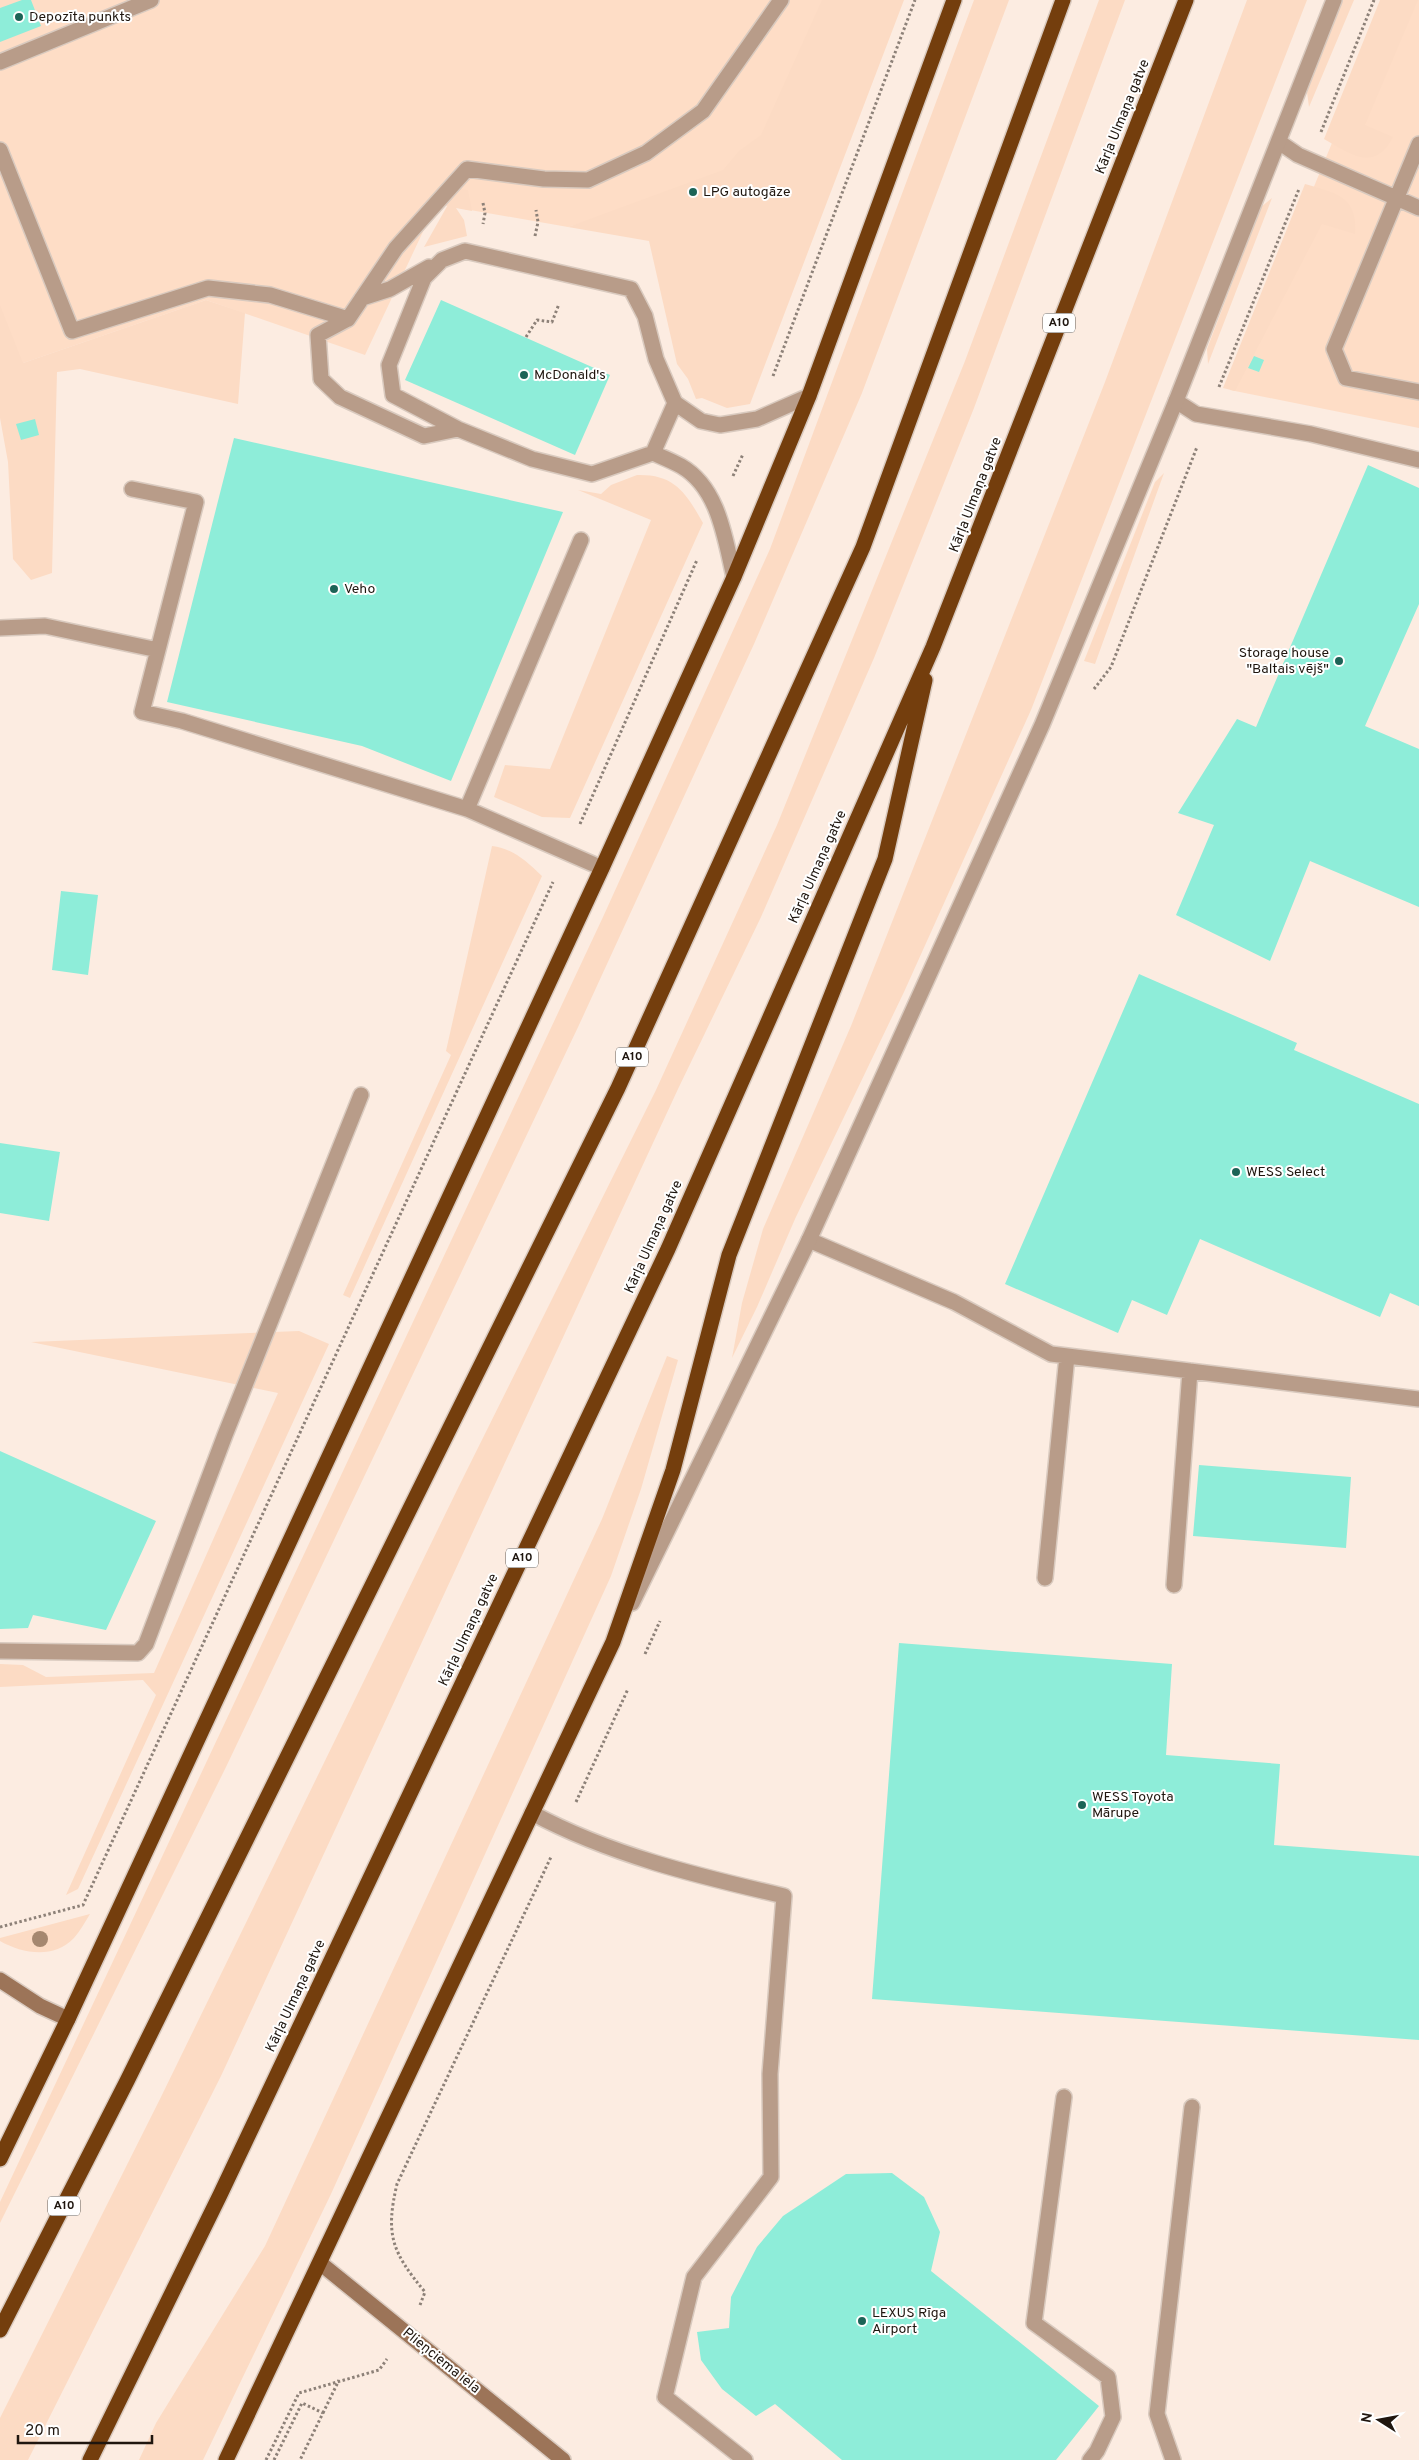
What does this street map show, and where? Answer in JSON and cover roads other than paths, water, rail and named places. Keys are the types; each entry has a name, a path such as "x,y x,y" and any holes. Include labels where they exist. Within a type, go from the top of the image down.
{"highway":[{"path":"0,2159 68,2019 602,868 734,578 809,396 954,0"},
{"name":"A10","path":"0,2330 140,2054 630,1060 863,547 1064,0"},
{"name":"Kārļa Ulmaņa gatve","path":"90,2460 224,2186 668,1249 933,647 1186,0"},
{"path":"226,2460 613,1642 672,1470 729,1255 885,859 933,647"}],"main road":[{"path":"0,1980 40,2006 68,2019"},
{"name":"Plieņciema iela","path":"320,2263 563,2460"}],"street":[{"path":"0,62 151,0"},
{"path":"458,429 424,436 340,397 321,379 318,334 348,319 396,248 467,169 533,178 588,180 646,153 703,111 781,0"},
{"path":"613,1642 809,1240 1042,725 1176,401 1334,0"},
{"path":"1279,142 1298,155 1419,208"},
{"path":"1419,144 1334,349 1346,378 1419,392"},
{"path":"0,150 72,331 208,288 270,295 348,319"},
{"path":"362,298 390,289 442,260 465,251 631,289 644,316 656,359 675,403 701,421 720,425 757,419 809,396"},
{"path":"442,260 424,278 389,365 393,395 458,429 532,459 592,474 653,454 681,466 697,478 719,512 734,578"},
{"path":"1176,401 1196,414 1311,434 1419,460"},
{"path":"653,454 675,403"},
{"path":"132,489 196,502 142,712 182,721 467,809 602,868"},
{"path":"467,809 580,540"},
{"path":"0,628 44,626 158,650"},
{"path":"0,1651 138,1653 146,1644 225,1435 361,1095"},
{"path":"809,1240 954,1302 1051,1354 1419,1399"},
{"path":"1045,1578 1067,1356"},
{"path":"1174,1585 1190,1371"},
{"path":"532,1814 563,1830 684,1872 784,1896 770,2074 771,2177 694,2277 665,2397 745,2460"},
{"path":"1064,2097 1034,2323 1108,2377 1113,2417 1097,2451 1090,2460"},
{"path":"1173,2460 1157,2414 1192,2106"}],"place":[{"name":"Depozīta punkts","path":"19,17"},
{"name":"LPG autogāze","path":"693,192"},
{"name":"McDonald's","path":"524,375"},
{"name":"Veho","path":"334,589"},
{"name":"Storage house \"Baltais vējš\"","path":"1339,661"},
{"name":"WESS Select","path":"1236,1172"},
{"name":"WESS Toyota Mārupe","path":"1082,1805"},
{"name":"LEXUS Rīga Airport","path":"862,2321"}]}
